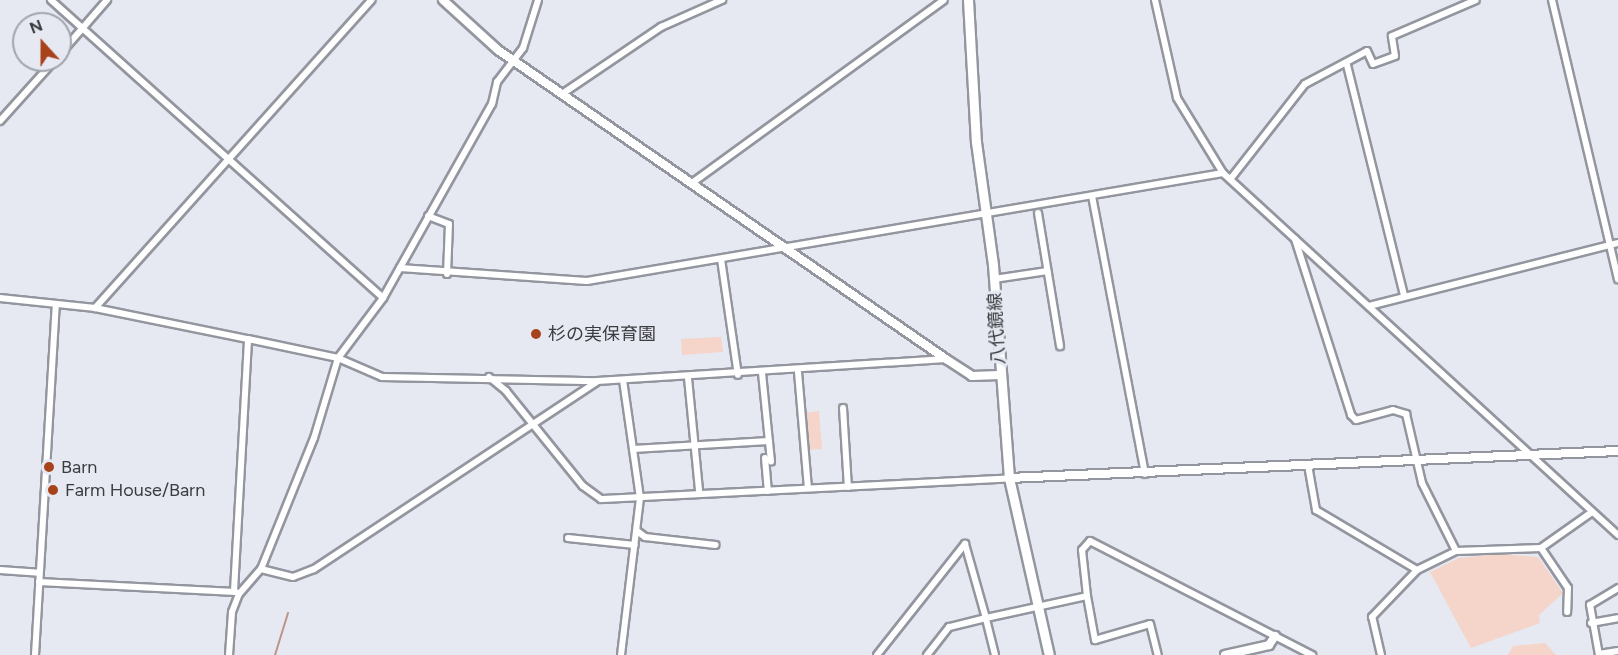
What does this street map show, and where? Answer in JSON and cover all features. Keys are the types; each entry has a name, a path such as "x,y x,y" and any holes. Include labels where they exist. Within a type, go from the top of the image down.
{"main road":[{"path":"442,0 513,60 946,359 972,376 1000,375"},
{"name":"八代鏡線","path":"968,0 994,279 1009,478 1036,606 1049,655"},
{"path":"1009,478 1145,474 1618,451"},
{"path":"1225,655 1269,645 1275,636"}],"street":[{"path":"51,0 383,298"},
{"path":"72,41 107,0"},
{"path":"95,308 371,0"},
{"path":"39,582 237,592 261,568 314,438 338,358 383,298 400,268 513,60 538,0"},
{"path":"562,94 660,27 722,0"},
{"path":"692,183 944,0"},
{"path":"1155,0 1177,98 1223,173"},
{"path":"1232,177 1305,84 1347,65 1367,51 1373,64 1395,56 1392,36 1476,0"},
{"path":"1552,0 1614,244 1618,279"},
{"path":"1347,65 1404,296"},
{"path":"0,120 44,72"},
{"path":"400,268 447,274 587,281 787,248 986,210 1092,196 1223,173 1232,177 1295,239 1618,535"},
{"path":"1092,196 1145,474"},
{"path":"1038,213 1059,346"},
{"path":"428,216 448,224 447,274"},
{"path":"1295,239 1351,415 1356,420 1401,410 1420,460 1422,483 1456,551"},
{"path":"1369,306 1614,244"},
{"path":"721,259 738,375"},
{"path":"994,279 1047,270"},
{"path":"0,298 56,306 95,308 248,339 338,358 382,377 485,376 597,381 798,372 946,359"},
{"path":"35,655 56,306"},
{"path":"229,655 237,592 248,339"},
{"path":"798,372 808,488"},
{"path":"762,373 769,441 768,491"},
{"path":"485,376 499,383 589,492 618,502 699,491 768,491 1009,478"},
{"path":"688,378 699,491"},
{"path":"621,655 640,498 623,380"},
{"path":"261,568 293,577 315,569 597,381"},
{"path":"843,408 848,487"},
{"path":"633,449 769,441"},
{"path":"1308,465 1316,510 1417,570"},
{"path":"1382,655 1372,617 1417,570 1456,551 1541,548 1592,512"},
{"path":"637,531 645,537 716,545"},
{"path":"568,538 635,545"},
{"path":"1158,655 1150,624 1095,639 1082,550 1090,542 1312,655"},
{"path":"877,655 965,544 995,655"},
{"path":"1541,548 1568,588 1567,612"},
{"path":"0,570 39,573"},
{"path":"1618,588 1590,605 1591,623 1599,654 1618,651"},
{"path":"927,655 949,627 1087,596"},
{"path":"1591,623 1618,618"}],"shaded area":[{"path":"721,337 723,352 682,355 681,339"},
{"path":"819,411 822,449 806,450 804,413"},
{"path":"1499,554 1538,557 1563,593 1539,615 1540,623 1471,648 1430,572 1459,558"},
{"path":"1545,643 1556,655 1508,655 1513,646"}],"waterway":[{"path":"275,655 288,613"}],"place":[{"name":"杉の実保育園","path":"536,334"},
{"name":"Barn","path":"49,467"},
{"name":"Farm House/Barn","path":"53,490"}]}
